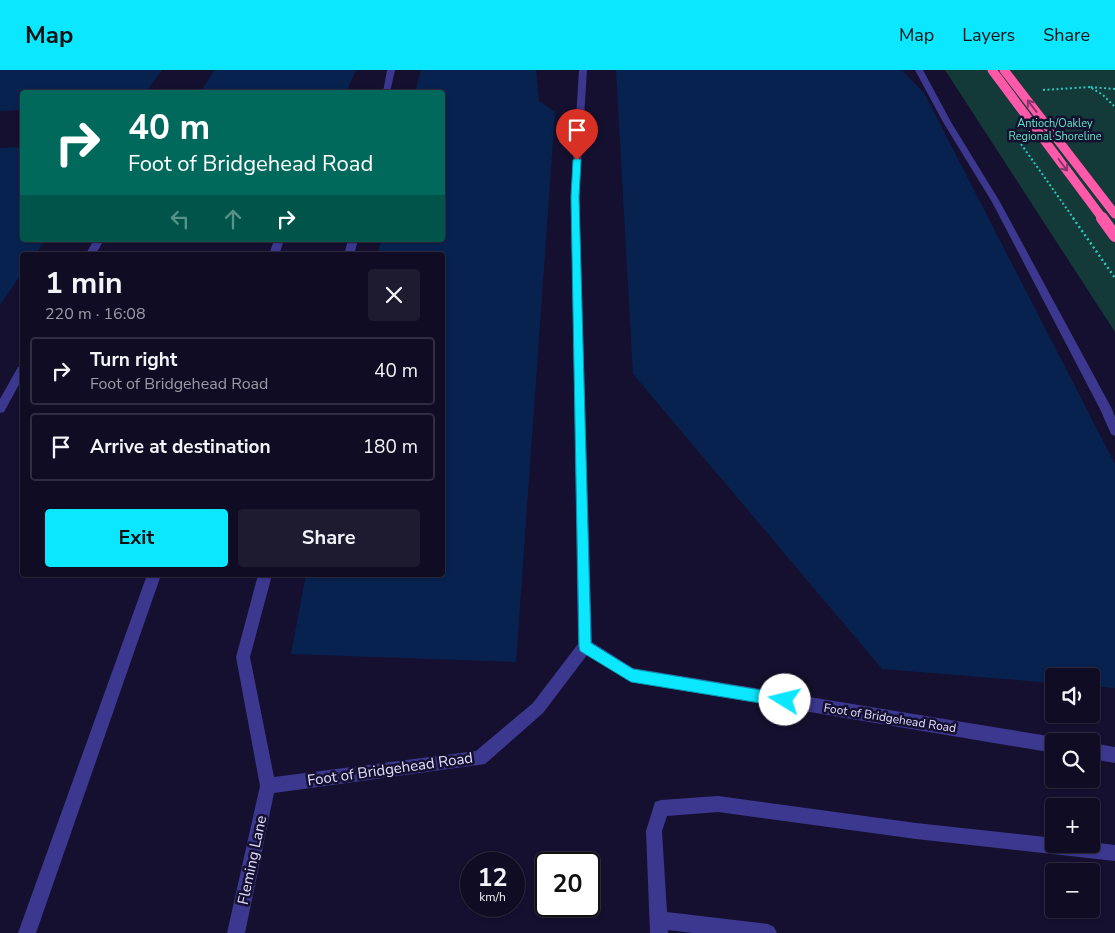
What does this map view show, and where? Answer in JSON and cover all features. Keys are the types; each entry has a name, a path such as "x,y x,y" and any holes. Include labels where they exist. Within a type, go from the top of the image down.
{"highway":[{"path":"992,70 1115,236"},
{"path":"1004,70 1115,214"}],"lane":[{"path":"386,90 391,70"},
{"path":"583,70 575,197 585,646"},
{"path":"919,70 947,122 996,202 1106,410 1115,431"},
{"path":"0,409 20,374"},
{"path":"27,933 153,577"},
{"path":"264,577 243,657 268,786"},
{"name":"Foot of Bridgehead Road","path":"268,786 479,758 538,708 585,646 631,675 1045,743"},
{"path":"1100,752 1115,754"},
{"name":"Fleming Lane","path":"236,933 268,786"},
{"path":"768,933 659,926 654,831 661,808 718,804 916,831 1115,853"}],"path":[{"path":"1115,89 1090,87 1103,95 1115,107"}],"green space":[{"name":"Antioch/Oakley Regional Shoreline","path":"945,70 1115,70 1115,332"}],"water":[{"path":"0,70 162,70 147,90 20,90 20,110 0,111"},
{"path":"214,70 356,70 347,90 202,90"},
{"path":"421,70 536,70 539,101 555,112 516,662 291,654 306,577 445,577 445,252 378,252 380,242 445,242 445,90 416,90"},
{"path":"616,70 902,70 924,93 1115,464 1115,688 1100,687 1100,668 1045,668 1045,682 882,669 633,374"},
{"path":"20,147 20,242 44,242 37,252 20,252 20,276 0,305 0,148"}],"route":[{"path":"577,160 575,197 585,646 631,675 785,700"}]}
